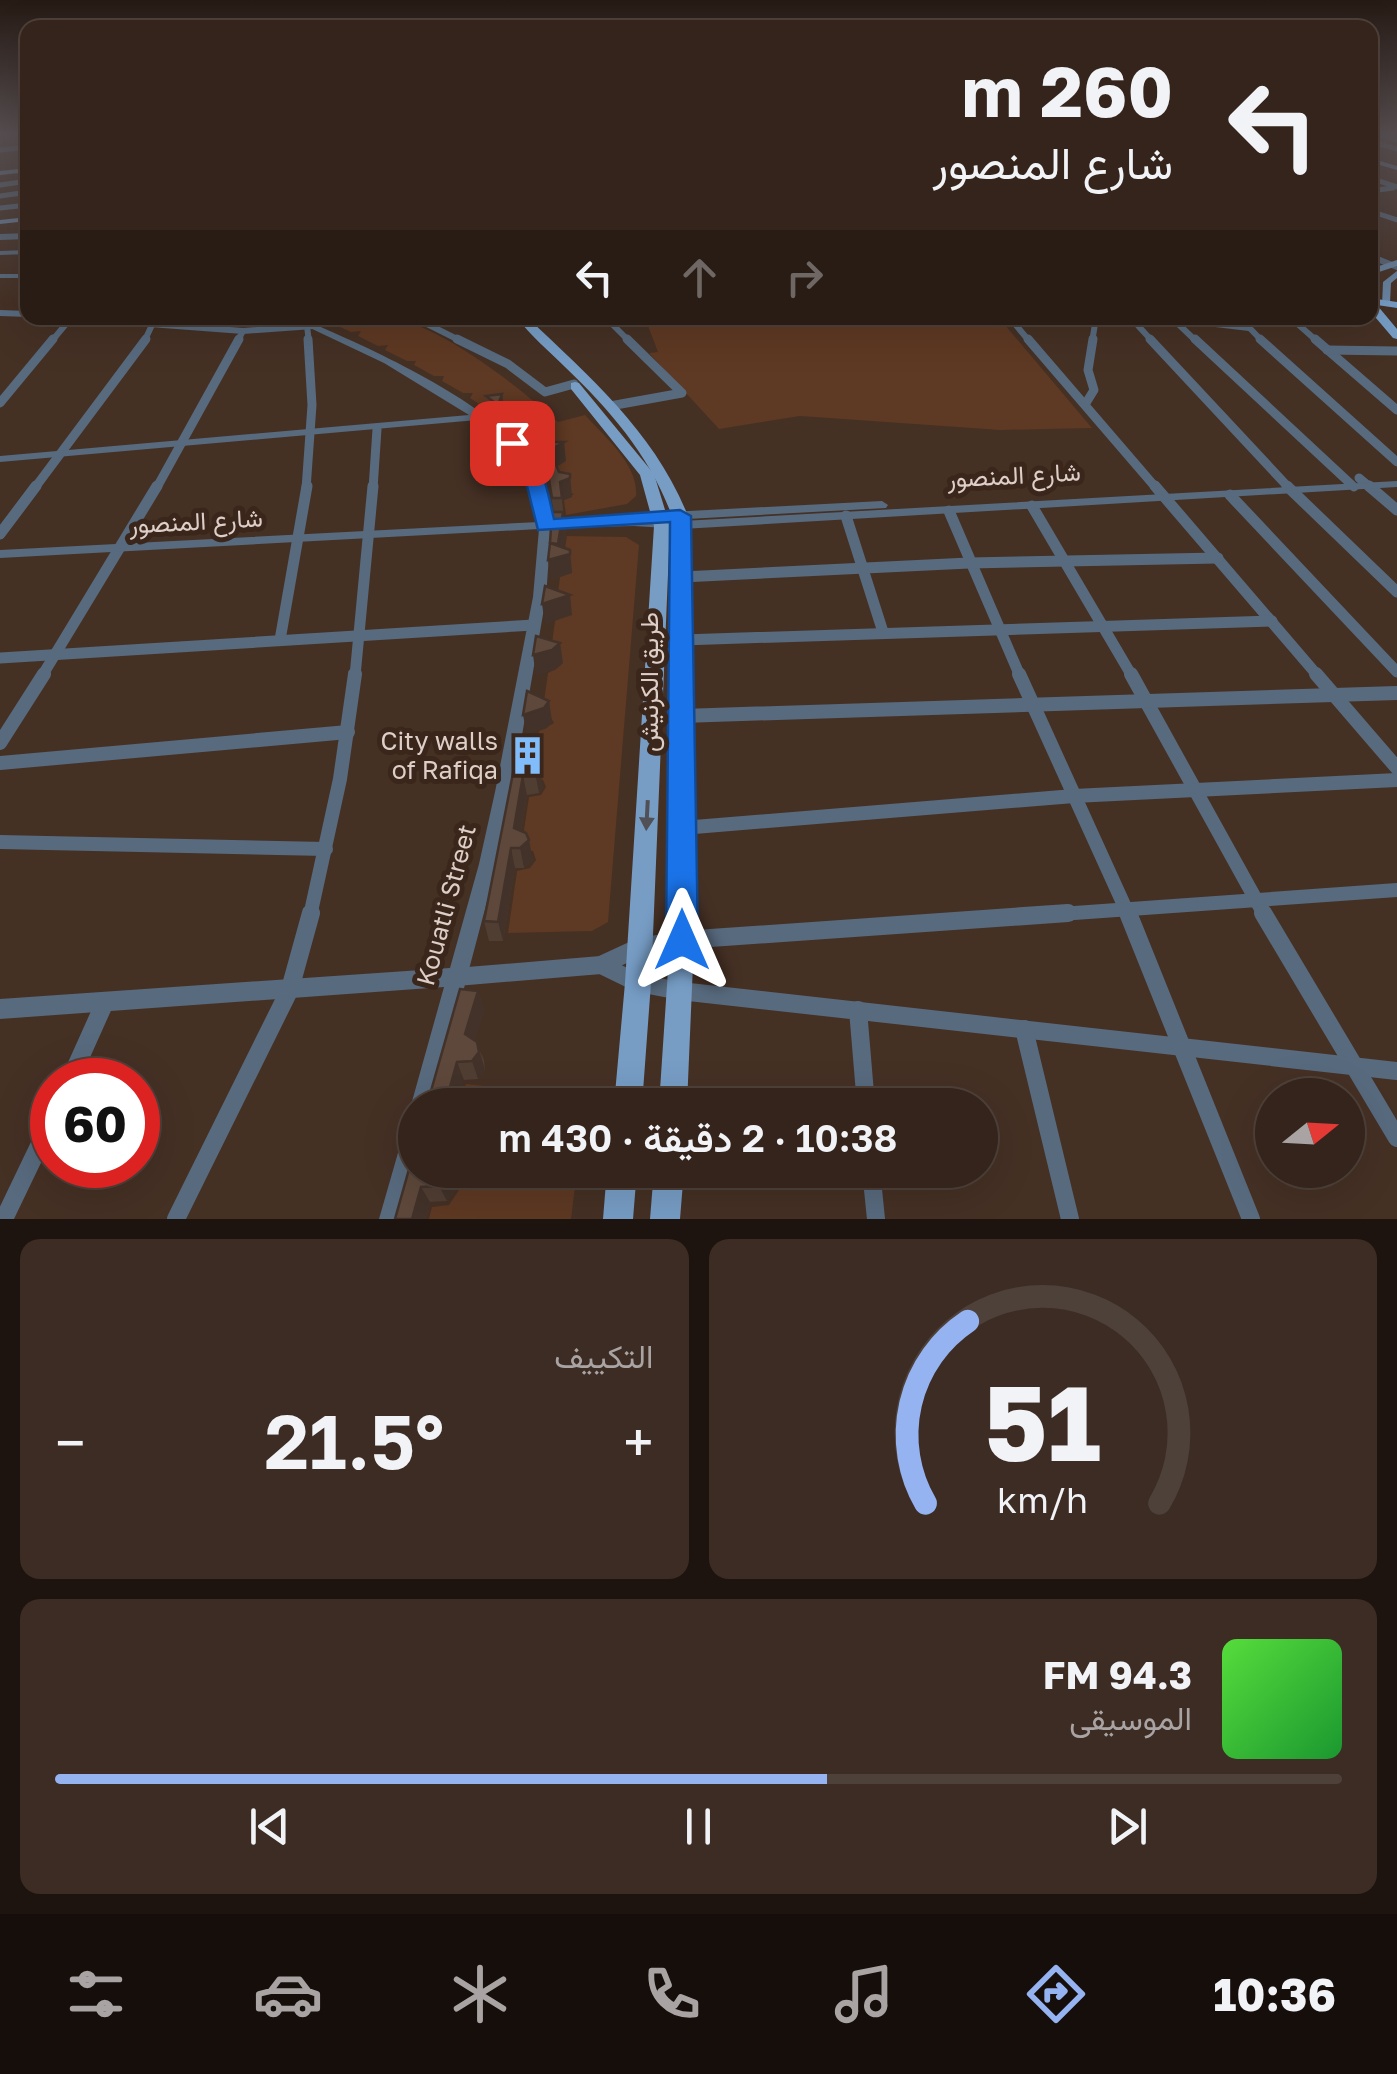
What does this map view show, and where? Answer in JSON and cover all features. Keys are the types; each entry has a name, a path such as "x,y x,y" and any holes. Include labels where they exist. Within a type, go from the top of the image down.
{"main road":[{"path":"1395,267 1381,305 1397,336"},
{"path":"1381,305 1397,321"},
{"name":"طريق الكرنيش","path":"515,325 574,384 647,474 671,521 629,1088"},
{"name":"طريق الكرنيش","path":"529,325 610,406 664,472 682,577 682,940 674,1088"},
{"path":"618,1219 621,1188"},
{"path":"665,1219 667,1188"}],"street":[{"path":"0,403 65,325"},
{"path":"0,534 141,349 152,325 243,331 289,325"},
{"path":"280,640 314,434 313,369 304,325"},
{"name":"Kouatli Street","path":"308,325 397,368 478,417 512,443 532,469 545,525 534,625 489,862 427,1088"},
{"path":"429,325 508,364 546,392 574,384"},
{"path":"610,406 682,393 613,325"},
{"path":"1016,325 1397,768"},
{"path":"1086,403 1094,390 1088,370 1095,325"},
{"path":"1138,325 1289,488 1397,592"},
{"path":"1181,325 1356,482 1397,510"},
{"path":"1226,325 1249,328"},
{"path":"1246,325 1285,365 1397,462"},
{"path":"1299,325 1397,410"},
{"path":"0,742 60,654 124,547 243,331"},
{"path":"1327,350 1394,353"},
{"path":"0,458 377,429 478,417"},
{"path":"176,1219 204,1152 292,986 326,849 348,732 370,534 377,429"},
{"name":"شارع المنصور","path":"0,554 545,525 949,511 1163,494 1230,495 1397,475"},
{"name":"شارع المنصور","path":"1356,482 1397,484"},
{"name":"شارع المنصور","path":"671,521 1289,488"},
{"path":"1230,495 1397,672"},
{"path":"1032,506 1147,702 1255,899 1397,1138"},
{"path":"949,511 968,563 1126,908 1251,1219"},
{"path":"846,516 883,632"},
{"path":"682,577 968,563 1218,558"},
{"path":"682,640 1272,620"},
{"path":"0,658 534,625"},
{"path":"682,716 1397,693"},
{"path":"0,763 348,732"},
{"path":"682,828 1074,796 1397,780"},
{"path":"0,842 326,849"},
{"path":"0,1008 601,965 640,946 682,940 1397,890"},
{"path":"601,965 638,983 680,990 1397,1071"},
{"path":"80,1058 105,1000"},
{"path":"858,1010 865,1088"},
{"path":"1024,1029 1070,1219"},
{"path":"4,1219 30,1165"},
{"path":"391,1219 400,1188"},
{"path":"873,1188 876,1219"}],"shaded area":[{"path":"336,325 417,325 482,362 558,422 585,415 626,462 636,496 627,504 566,515 564,500 574,494 563,491 554,468 560,462 549,461 531,441 535,439 501,419 504,413 493,413 470,398 473,393 463,393 442,381 444,376 434,376 414,365 416,361 407,361 385,350 388,345 378,346 358,336 361,331 351,332"},
{"path":"648,325 1005,325 1092,428 1000,430 800,416 719,429 649,353 658,352"},
{"path":"567,536 626,537 639,545 608,922 592,931 508,933 517,871 530,868 536,860 533,851 521,849 529,797 541,795 546,787 543,780 532,778 539,731 554,723 550,716 542,715 548,673 561,665 550,658 555,621 567,614 556,608 560,577 572,571 562,566"},
{"path":"466,1084 503,1088 465,1088"},
{"path":"575,1188 571,1219 429,1219 432,1207 449,1205 459,1190"}],"building":[{"path":"502,394 498,405 486,396"},
{"path":"533,416 527,433 515,420 524,417"},
{"path":"542,428 547,442 564,442 550,450 559,472 570,474 570,478 560,482 562,498 552,498 547,468 533,431"},
{"path":"552,512 563,512 558,544 550,543"},
{"path":"550,543 570,550 570,554 548,560"},
{"path":"545,586 570,595 542,604"},
{"path":"536,636 560,643 552,650 533,655"},
{"path":"527,691 549,701 544,708 523,715"},
{"path":"517,753 526,754 540,767 535,773 523,775 514,828 526,833 529,840 520,848 511,848 498,922 484,921"},
{"path":"460,989 478,991 465,1034 477,1042 479,1052 472,1061 457,1062 450,1088 432,1088"},
{"path":"404,1188 421,1188 412,1219 395,1219"}],"place":[{"name":"City walls of Rafiqa","path":"528,755"}],"route":[{"path":"512,443 532,469 542,497 545,525 680,516 682,940"}]}
